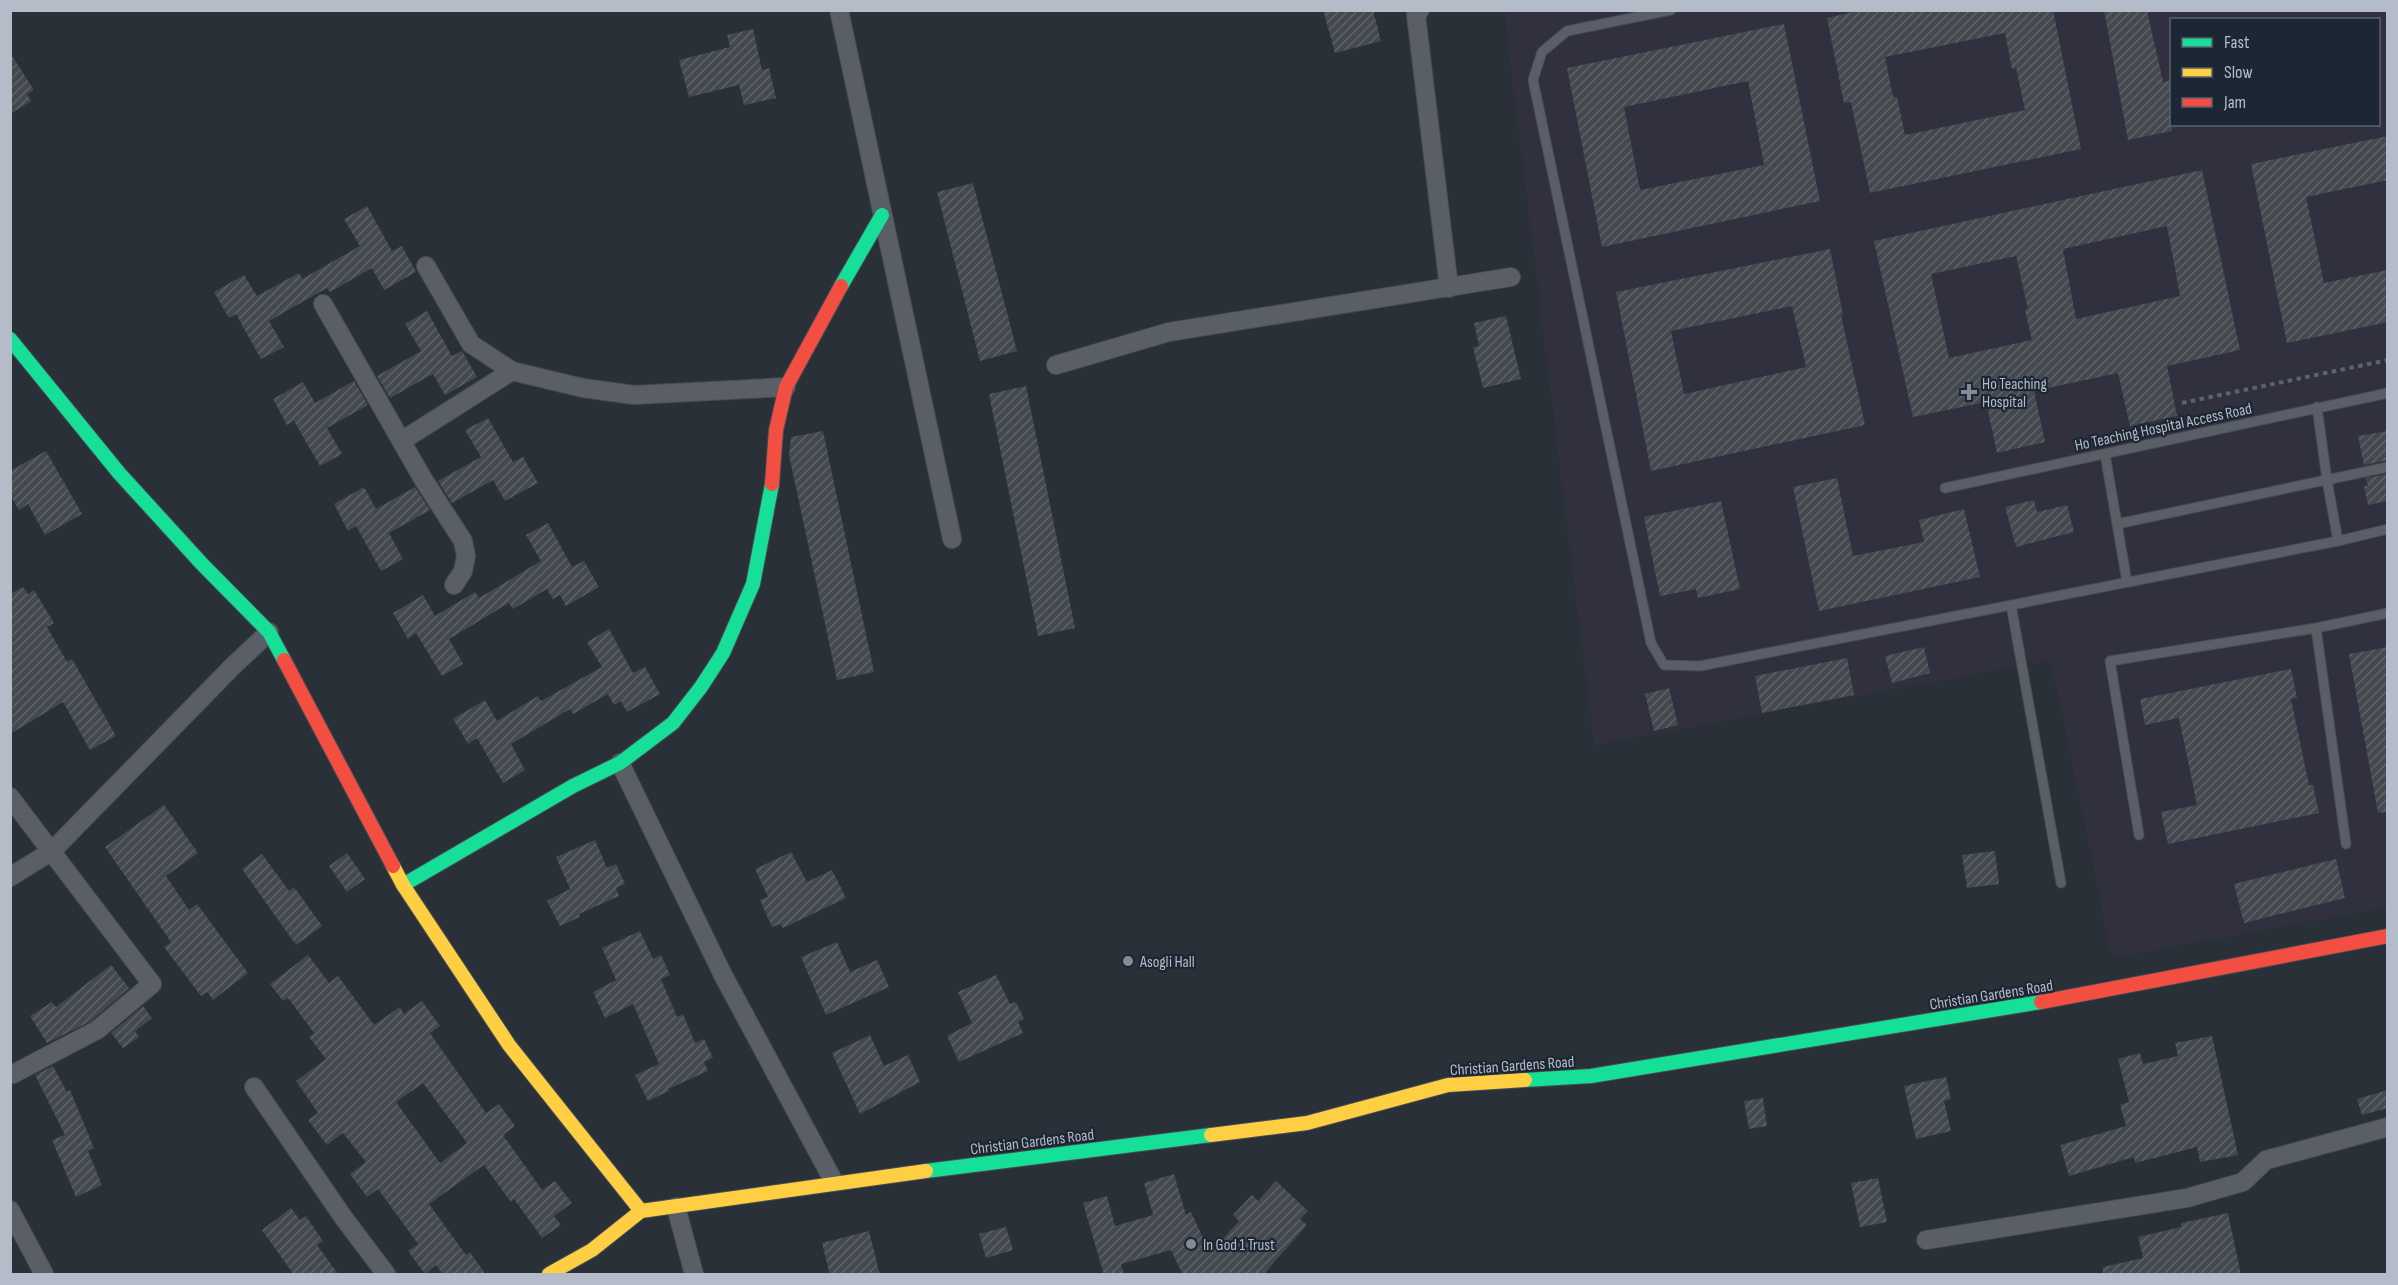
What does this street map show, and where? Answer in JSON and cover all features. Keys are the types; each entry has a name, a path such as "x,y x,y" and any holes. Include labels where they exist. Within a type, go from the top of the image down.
{"street":[{"path":"839,10 951,539"},
{"path":"1420,10 1416,15 1449,288"},
{"path":"403,885 573,786 621,763 673,723 723,653 753,584 772,491 776,429 786,387 861,248 882,215"},
{"path":"426,266 471,344 512,370 583,387 634,394 786,387"},
{"path":"1056,365 1169,332 1511,277"},
{"path":"323,304 465,549 463,571 454,585"},
{"path":"10,339 119,473 202,564 269,632 403,885 509,1045 641,1211 592,1250 549,1275"},
{"path":"403,440 512,370"},
{"path":"10,877 52,851 269,632"},
{"path":"621,763 723,975 834,1182"},
{"path":"10,797 152,984 97,1030 13,1074"},
{"name":"Christian Gardens Road","path":"641,1211 834,1182 1307,1123 1448,1085 1591,1076 2097,993 2388,936"},
{"path":"254,1087 343,1217 386,1275"},
{"path":"1926,1240 2187,1198 2243,1182 2266,1160 2388,1127"},
{"path":"676,1207 694,1275"},
{"path":"10,1210 44,1275"}],"lane":[{"path":"1671,10 1568,31 1542,52 1533,80 1651,643 1664,665 1700,666 2338,541 2388,529"},
{"name":"Ho Teaching Hospital Access Road","path":"1945,488 2388,393"},
{"path":"2317,407 2338,541"},
{"path":"2105,454 2127,582"},
{"path":"2117,524 2388,467"},
{"path":"2011,605 2061,883"},
{"path":"2139,835 2110,661 2316,628 2388,613"},
{"path":"2316,628 2346,844"}],"path":[{"path":"2182,403 2388,360"}],"shaded area":[{"name":"Ho Teaching Hospital","path":"1504,11 2387,11 2387,907 2112,958 2051,660 1594,745"}],"building":[{"path":"1323,10 1373,10 1381,41 1335,53"},
{"path":"1861,10 2053,10 2081,149 1870,193 1851,102 1844,103 1827,18","holes":["2005,33 2012,69 2016,68 2025,110 1905,135 1897,97 1893,97 1885,57"]},
{"path":"2104,10 2147,10 2163,82 2170,80 2170,126 2172,126 2172,131 2128,140"},
{"path":"1784,24 1820,201 1602,247 1567,68","holes":["1748,81 1764,165 1640,190 1624,107"]},
{"path":"753,29 762,70 769,68 776,98 744,105 739,85 689,97 679,60 730,47 727,35"},
{"path":"10,53 34,90 27,94 31,101 10,114"},
{"path":"2388,136 2388,180 2306,197 2324,283 2388,270 2388,322 2287,343 2251,164"},
{"path":"2202,170 2240,350 2167,366 2177,416 2130,426 2118,373 2034,391 2045,442 1997,453 1986,402 1913,417 1874,241","holes":["2167,226 2180,296 2076,319 2063,249","2016,256 2028,309 2025,310 2032,340 1949,358 1931,274"]},
{"path":"973,183 1017,351 980,361 937,192"},
{"path":"367,206 392,251 402,246 416,272 384,290 372,268 330,292 327,288 269,321 284,347 261,359 236,314 229,318 214,292 244,275 257,296 299,273 302,279 360,246 344,219"},
{"path":"1830,249 1843,315 1841,315 1865,425 1651,471 1616,292","holes":["1792,306 1806,367 1684,394 1671,331"]},
{"path":"427,311 452,356 462,351 477,377 445,395 433,374 390,398 377,376 421,351 405,324"},
{"path":"1506,316 1521,379 1483,388 1473,347 1479,346 1474,323"},
{"path":"354,381 368,405 327,428 342,454 320,466 294,421 287,425 273,399 303,382 315,403"},
{"path":"1026,386 1075,628 1038,636 989,394"},
{"path":"488,418 513,462 523,457 538,483 505,501 493,480 452,503 438,481 481,457 465,430"},
{"path":"823,431 874,672 837,680 789,455 791,437"},
{"path":"2388,431 2388,460 2364,465 2358,436"},
{"path":"46,451 82,514 45,535 28,504 19,510 10,495 10,471"},
{"path":"2388,474 2388,501 2368,505 2364,486 2368,486 2366,478"},
{"path":"1837,478 1853,556 1924,542 1919,520 1964,509 1980,577 1819,611 1793,487"},
{"path":"364,487 376,509 415,487 430,510 389,533 403,559 381,571 356,526 348,531 334,504"},
{"path":"2034,500 2037,512 2067,505 2074,532 2016,547 2005,507"},
{"path":"1721,501 1740,589 1698,598 1696,589 1660,596 1644,517"},
{"path":"548,523 572,567 584,561 599,587 566,606 560,595 553,599 547,589 513,609 509,603 449,639 463,664 442,676 416,633 408,639 393,613 423,595 435,616 475,592 479,598 541,561 526,535"},
{"path":"23,587 28,594 34,590 54,623 47,627 67,662 72,659 116,736 90,750 63,702 10,734 10,594"},
{"path":"609,629 633,673 645,667 660,694 627,712 621,701 614,705 608,694 573,714 570,709 511,744 525,770 503,783 477,738 468,744 453,719 485,700 497,721 538,696 541,701 602,667 587,642"},
{"path":"1924,647 1930,673 1892,683 1885,656"},
{"path":"2388,647 2388,812 2378,813 2349,654"},
{"path":"1847,658 1854,695 1762,713 1755,676"},
{"path":"2291,669 2297,698 2291,699 2309,785 2313,785 2319,813 2168,844 2161,812 2197,805 2179,718 2145,725 2140,699"},
{"path":"1669,688 1678,725 1654,731 1645,694"},
{"path":"164,805 198,853 166,876 189,910 197,904 248,973 213,1000 207,992 201,996 164,947 171,942 105,847"},
{"path":"595,840 607,868 616,864 625,884 616,888 619,896 579,914 580,917 560,926 547,901 570,889 556,857"},
{"path":"1995,851 1999,884 1967,888 1962,855"},
{"path":"791,852 807,882 832,870 846,898 783,928 780,924 772,927 760,900 768,897 755,869"},
{"path":"347,853 365,879 347,892 329,866"},
{"path":"262,854 289,891 294,887 322,926 296,945 242,869"},
{"path":"2336,859 2345,898 2244,923 2234,884"},
{"path":"640,931 653,959 661,955 670,975 661,979 677,1017 683,1014 695,1043 704,1039 713,1058 704,1062 708,1071 648,1101 635,1075 659,1064 633,1004 605,1018 593,992 616,980 602,948"},
{"path":"837,942 850,972 877,960 889,987 826,1015 801,957"},
{"path":"308,955 329,983 338,976 374,1025 400,1007 404,1014 422,1001 440,1026 430,1033 486,1113 499,1104 515,1126 503,1135 542,1190 555,1181 572,1203 554,1216 561,1225 542,1238 514,1199 511,1202 484,1165 429,1204 466,1255 470,1252 486,1275 443,1275 436,1265 425,1274 408,1251 418,1244 378,1189 367,1197 350,1174 366,1162 343,1133 327,1145 308,1120 318,1113 296,1081 326,1059 309,1037 314,1033 288,998 283,1001 270,984","holes":["423,1083 467,1143 440,1163 396,1102"]},
{"path":"111,965 129,988 91,1021 47,1043 30,1016 52,1002 56,1007"},
{"path":"996,975 1010,1004 1016,1002 1024,1019 1018,1022 1023,1033 959,1062 947,1036 972,1023 958,992"},
{"path":"143,1006 152,1018 135,1031 139,1037 123,1048 111,1033"},
{"path":"870,1035 884,1066 908,1055 920,1082 860,1114 832,1053"},
{"path":"2212,1036 2238,1155 2200,1162 2197,1147 2135,1163 2134,1157 2069,1176 2060,1145 2126,1126 2120,1105 2129,1102 2118,1059 2140,1053 2143,1064 2178,1056 2175,1043"},
{"path":"53,1066 67,1092 70,1090 94,1148 88,1151 102,1185 76,1197 52,1140 65,1135 35,1075"},
{"path":"1946,1077 1951,1099 1944,1101 1951,1131 1916,1139 1904,1086"},
{"path":"2388,1090 2388,1108 2362,1115 2357,1099"},
{"path":"1763,1098 1767,1126 1749,1129 1744,1101"},
{"path":"1174,1174 1186,1215 1191,1212 1210,1253 1239,1221 1233,1215 1252,1195 1258,1201 1276,1181 1308,1211 1300,1219 1307,1225 1263,1275 1183,1275 1171,1250 1121,1264 1124,1275 1104,1275 1083,1203 1107,1196 1115,1226 1153,1215 1144,1183"},
{"path":"1878,1178 1887,1222 1860,1227 1851,1183"},
{"path":"291,1208 300,1220 306,1216 323,1241 317,1245 339,1275 294,1275 262,1230"},
{"path":"2228,1213 2241,1275 2103,1275 2103,1267 2143,1258 2138,1237 2181,1227 2181,1223"},
{"path":"1006,1227 1013,1250 986,1258 979,1234"},
{"path":"869,1231 880,1275 830,1275 822,1243"}],"traffic: fast":[{"path":"841,286 882,215"},
{"path":"10,339 119,473 202,564 269,632 284,660"},
{"path":"403,885 573,786 620,763 673,723 701,687 723,653 753,584 772,484"},
{"path":"1525,1080 1591,1076 2041,1002"},
{"path":"926,1171 1211,1135"}],"traffic: slow":[{"path":"393,866 403,885 509,1045 641,1211"},
{"path":"1211,1135 1307,1123 1448,1085 1525,1080"},
{"path":"549,1274 592,1250 641,1211 926,1171"}],"traffic: jam":[{"path":"772,484 776,430 786,387 841,286"},
{"path":"284,660 393,866"},
{"path":"2041,1002 2388,936"}],"place":[{"name":"Ho Teaching Hospital","path":"1969,392"},
{"name":"Asogli Hall","path":"1128,961"},
{"name":"In God 1 Trust","path":"1191,1244"}]}
